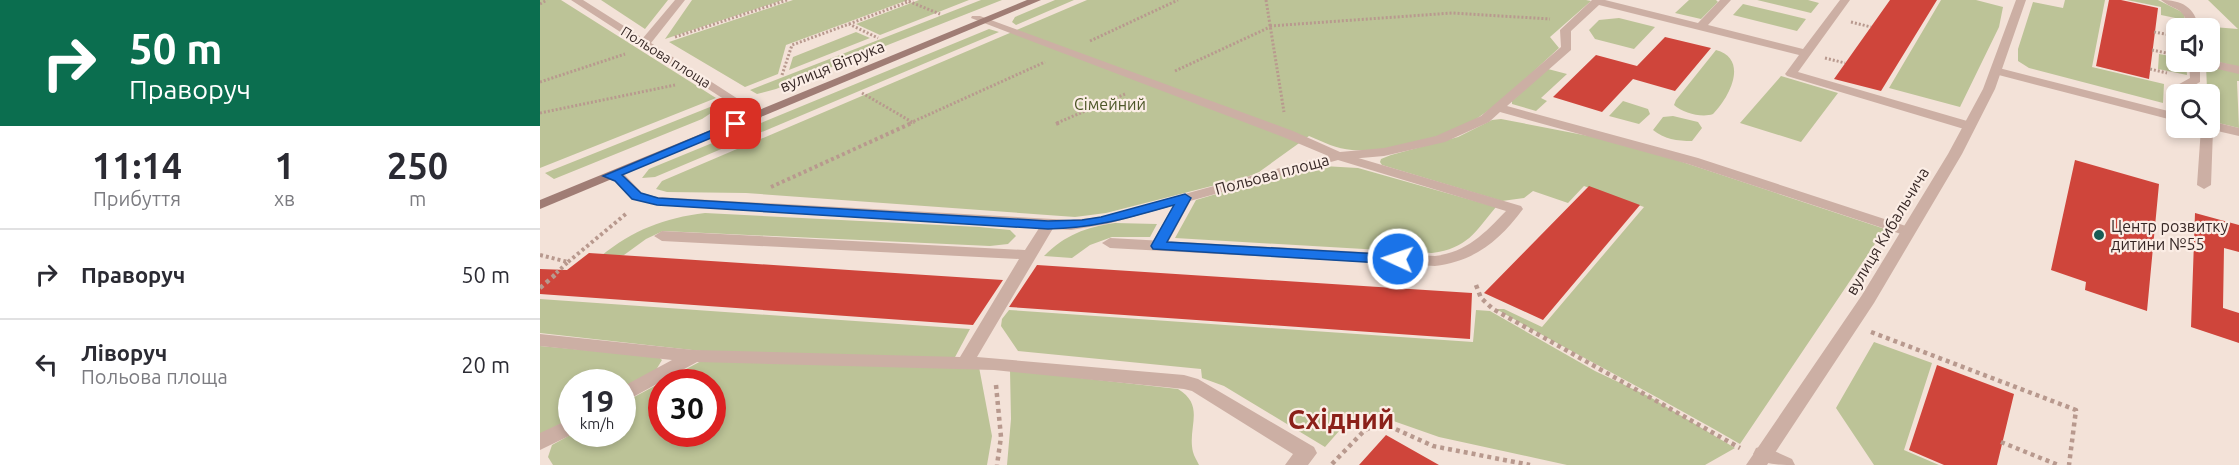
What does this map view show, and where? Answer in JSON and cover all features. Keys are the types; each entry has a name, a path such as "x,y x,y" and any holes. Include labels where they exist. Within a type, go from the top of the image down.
{"main road":[{"name":"вулиця Вітрука","path":"981,19 1020,0"},
{"name":"вулиця Вітрука","path":"540,195 981,19 1036,0"},
{"name":"вулиця Вітрука","path":"540,205 752,112"}],"street":[{"name":"Польова площа","path":"576,0 752,112"},
{"path":"646,45 680,0"},
{"path":"981,19 1288,134 1338,156 1384,152 1440,139 1466,129 1499,108 1567,48 1565,30 1598,0 1806,53"},
{"path":"1700,27 1726,0"},
{"path":"1845,0 1791,74 1969,126"},
{"name":"вулиця Кибальчича","path":"1756,458 1851,325 1969,126 1989,88 2021,0"},
{"path":"2166,0 2181,6 2191,18"},
{"path":"2220,65 2239,69"},
{"path":"1995,71 2166,114"},
{"path":"2188,84 2196,79 2195,72"},
{"path":"1499,108 1693,160 1907,231"},
{"path":"2220,128 2239,132"},
{"path":"2204,185 2207,138"},
{"name":"Польова площа","path":"644,199 1048,225 1082,224 1102,221 1338,156 1516,210 1473,253 1451,260 1110,243"},
{"path":"609,176 620,178 637,196 644,199"},
{"path":"1158,246 1185,198"},
{"path":"965,363 1048,225"},
{"path":"662,236 1029,255"},
{"path":"540,340 694,356 994,364 1185,382 1198,386 1307,453 1295,465"},
{"path":"636,388 694,356"},
{"path":"540,442 558,432"},
{"path":"1756,458 1785,465"}],"path":[{"path":"540,4 547,0"},
{"path":"674,38 787,0"},
{"path":"730,206 1178,0"},
{"path":"1266,0 1288,134"},
{"path":"782,75 792,45 909,1 940,14"},
{"path":"1270,26 1452,14 1575,20"},
{"path":"849,24 878,38"},
{"path":"2154,32 2166,34"},
{"path":"540,82 646,45"},
{"path":"2152,50 2166,53"},
{"path":"540,113 702,80"},
{"path":"862,93 912,122"},
{"path":"540,288 644,199"},
{"path":"540,255 568,262"},
{"path":"1476,285 1481,298 1493,309 1593,367 1649,394 1756,458"},
{"path":"1851,325 2076,410 2069,465"},
{"path":"994,364 1001,438 997,465"},
{"path":"1332,464 1365,430 1376,425 1391,428 1433,446 1530,465"},
{"path":"2001,442 2058,465"}],"green space":[{"path":"540,0 561,0 716,98 540,168"},
{"path":"601,0 668,0 645,29"},
{"path":"692,0 783,0 665,39"},
{"path":"793,0 908,0 786,45 778,74 745,87 669,42"},
{"path":"919,0 969,0 880,35 856,24"},
{"path":"981,0 1002,0 776,89 757,94 750,90"},
{"path":"1055,0 1074,0 1016,25 1012,22 1015,17"},
{"name":"Сімейний","path":"1087,0 1591,1 1550,37 1559,48 1490,110 1451,131 1401,146 1367,150 1341,148 1309,136 1259,172 1247,177 1106,213 1075,217 746,193 667,192 656,189 662,181"},
{"path":"1689,0 1716,0 1718,2 1701,19 1675,13"},
{"path":"1757,0 1808,0 1819,3 1811,13"},
{"path":"1941,0 1976,0 2003,7 1999,27 1960,107 1889,88"},
{"path":"2065,0 2105,0 2092,67 2164,84 2163,103 2029,68 2018,61 2018,49 2033,2 2063,8"},
{"path":"2127,0 2158,0 2184,13 2185,18 2161,15 2161,7"},
{"path":"2208,0 2239,0 2239,67 2220,62 2220,28 2238,29"},
{"path":"1743,4 1806,19 1797,31 1733,15"},
{"path":"1619,18 1655,27 1634,49 1595,39 1589,30 1599,20"},
{"path":"989,29 999,32 655,177 642,178 649,169"},
{"path":"856,32 870,38 789,70 793,57"},
{"path":"1716,50 1732,61 1734,70 1730,89 1725,98 1713,114 1709,115 1693,114 1678,108 1674,105 1676,100"},
{"path":"2159,54 2166,55 2166,71 2158,69"},
{"path":"2220,68 2239,72 2239,81 2237,81 2239,128 2220,123 2220,84 2207,84 2206,72 2220,72"},
{"path":"1548,69 1567,74 1541,98 1547,101 1536,111 1512,104 1512,101"},
{"path":"1781,76 1838,93 1801,142 1740,123"},
{"path":"1623,101 1648,109 1650,114 1639,124 1609,116"},
{"path":"720,103 720,107 702,119 554,179 545,173"},
{"path":"1673,116 1698,122 1702,128 1692,141 1671,139 1653,130 1663,117"},
{"path":"1501,119 1599,138 1655,153 1885,229 1740,444 1496,309 1504,309 1542,327 1644,207 1584,186 1568,203 1533,191 1524,198 1502,201 1382,165 1380,162 1381,159 1391,155 1458,137 1492,120"},
{"path":"1323,166 1358,168 1496,207 1469,238 1454,247 1432,253 1175,238 1196,200 1301,169"},
{"path":"705,213 979,227 1010,230 1016,236 1008,244 990,246 663,231 646,239 624,255 601,256 637,232 676,218"},
{"path":"1115,223 1157,224 1150,237 1112,237 1090,245 1072,258 1044,256 1076,233"},
{"path":"540,299 970,329 954,359 701,351 540,333"},
{"path":"1009,310 1473,342 1476,310 1490,311 1595,371 1650,397 1735,448 1705,465 1567,465 1439,437 1367,414 1347,422 1325,447 1224,386 1202,378 1201,369 1018,351 1001,326 1002,319"},
{"path":"1874,342 1932,363 1904,450 1939,465 1874,465 1836,408"},
{"path":"540,346 659,357 662,360 657,369 648,369 648,375 636,382 636,369 558,369 558,425 540,435"},
{"path":"703,360 979,367 992,436 987,465 553,465 548,457 552,445 558,442 558,447 636,447 636,396 648,390 648,447 726,447 726,369 686,369"},
{"path":"1010,370 1178,389 1191,402 1194,418 1193,454 1199,465 1007,465 1011,419"}],"building":[{"path":"1890,0 1937,0 1881,91 1834,79"},
{"path":"2109,0 2121,0 2158,8 2149,79 2096,66"},
{"path":"1665,37 1711,48 1675,91 1633,79 1602,112 1553,97 1596,55 1637,66"},
{"name":"Центр розвитку дитини №55","path":"2075,160 2159,184 2147,311 2085,290 2086,282 2051,270"},
{"path":"1589,186 1640,205 1543,320 1484,293"},
{"path":"2195,213 2239,225 2239,252 2224,248 2223,308 2239,313 2239,343 2191,327"},
{"path":"589,253 1003,280 973,325 540,294 540,269 567,270"},
{"path":"1037,265 1472,293 1470,339 1009,307"},
{"path":"1937,365 2014,394 1997,465 1944,465 1909,450"},
{"path":"1386,435 1439,465 1359,465"}],"place":[{"name":"Центр розвитку дитини №55","path":"2099,235"}],"district":[{"name":"Східний","path":"1341,419"}],"route":[{"path":"736,124 609,176 620,178 637,196 657,201 1048,225 1102,221 1185,198 1158,246 1398,259"}]}
